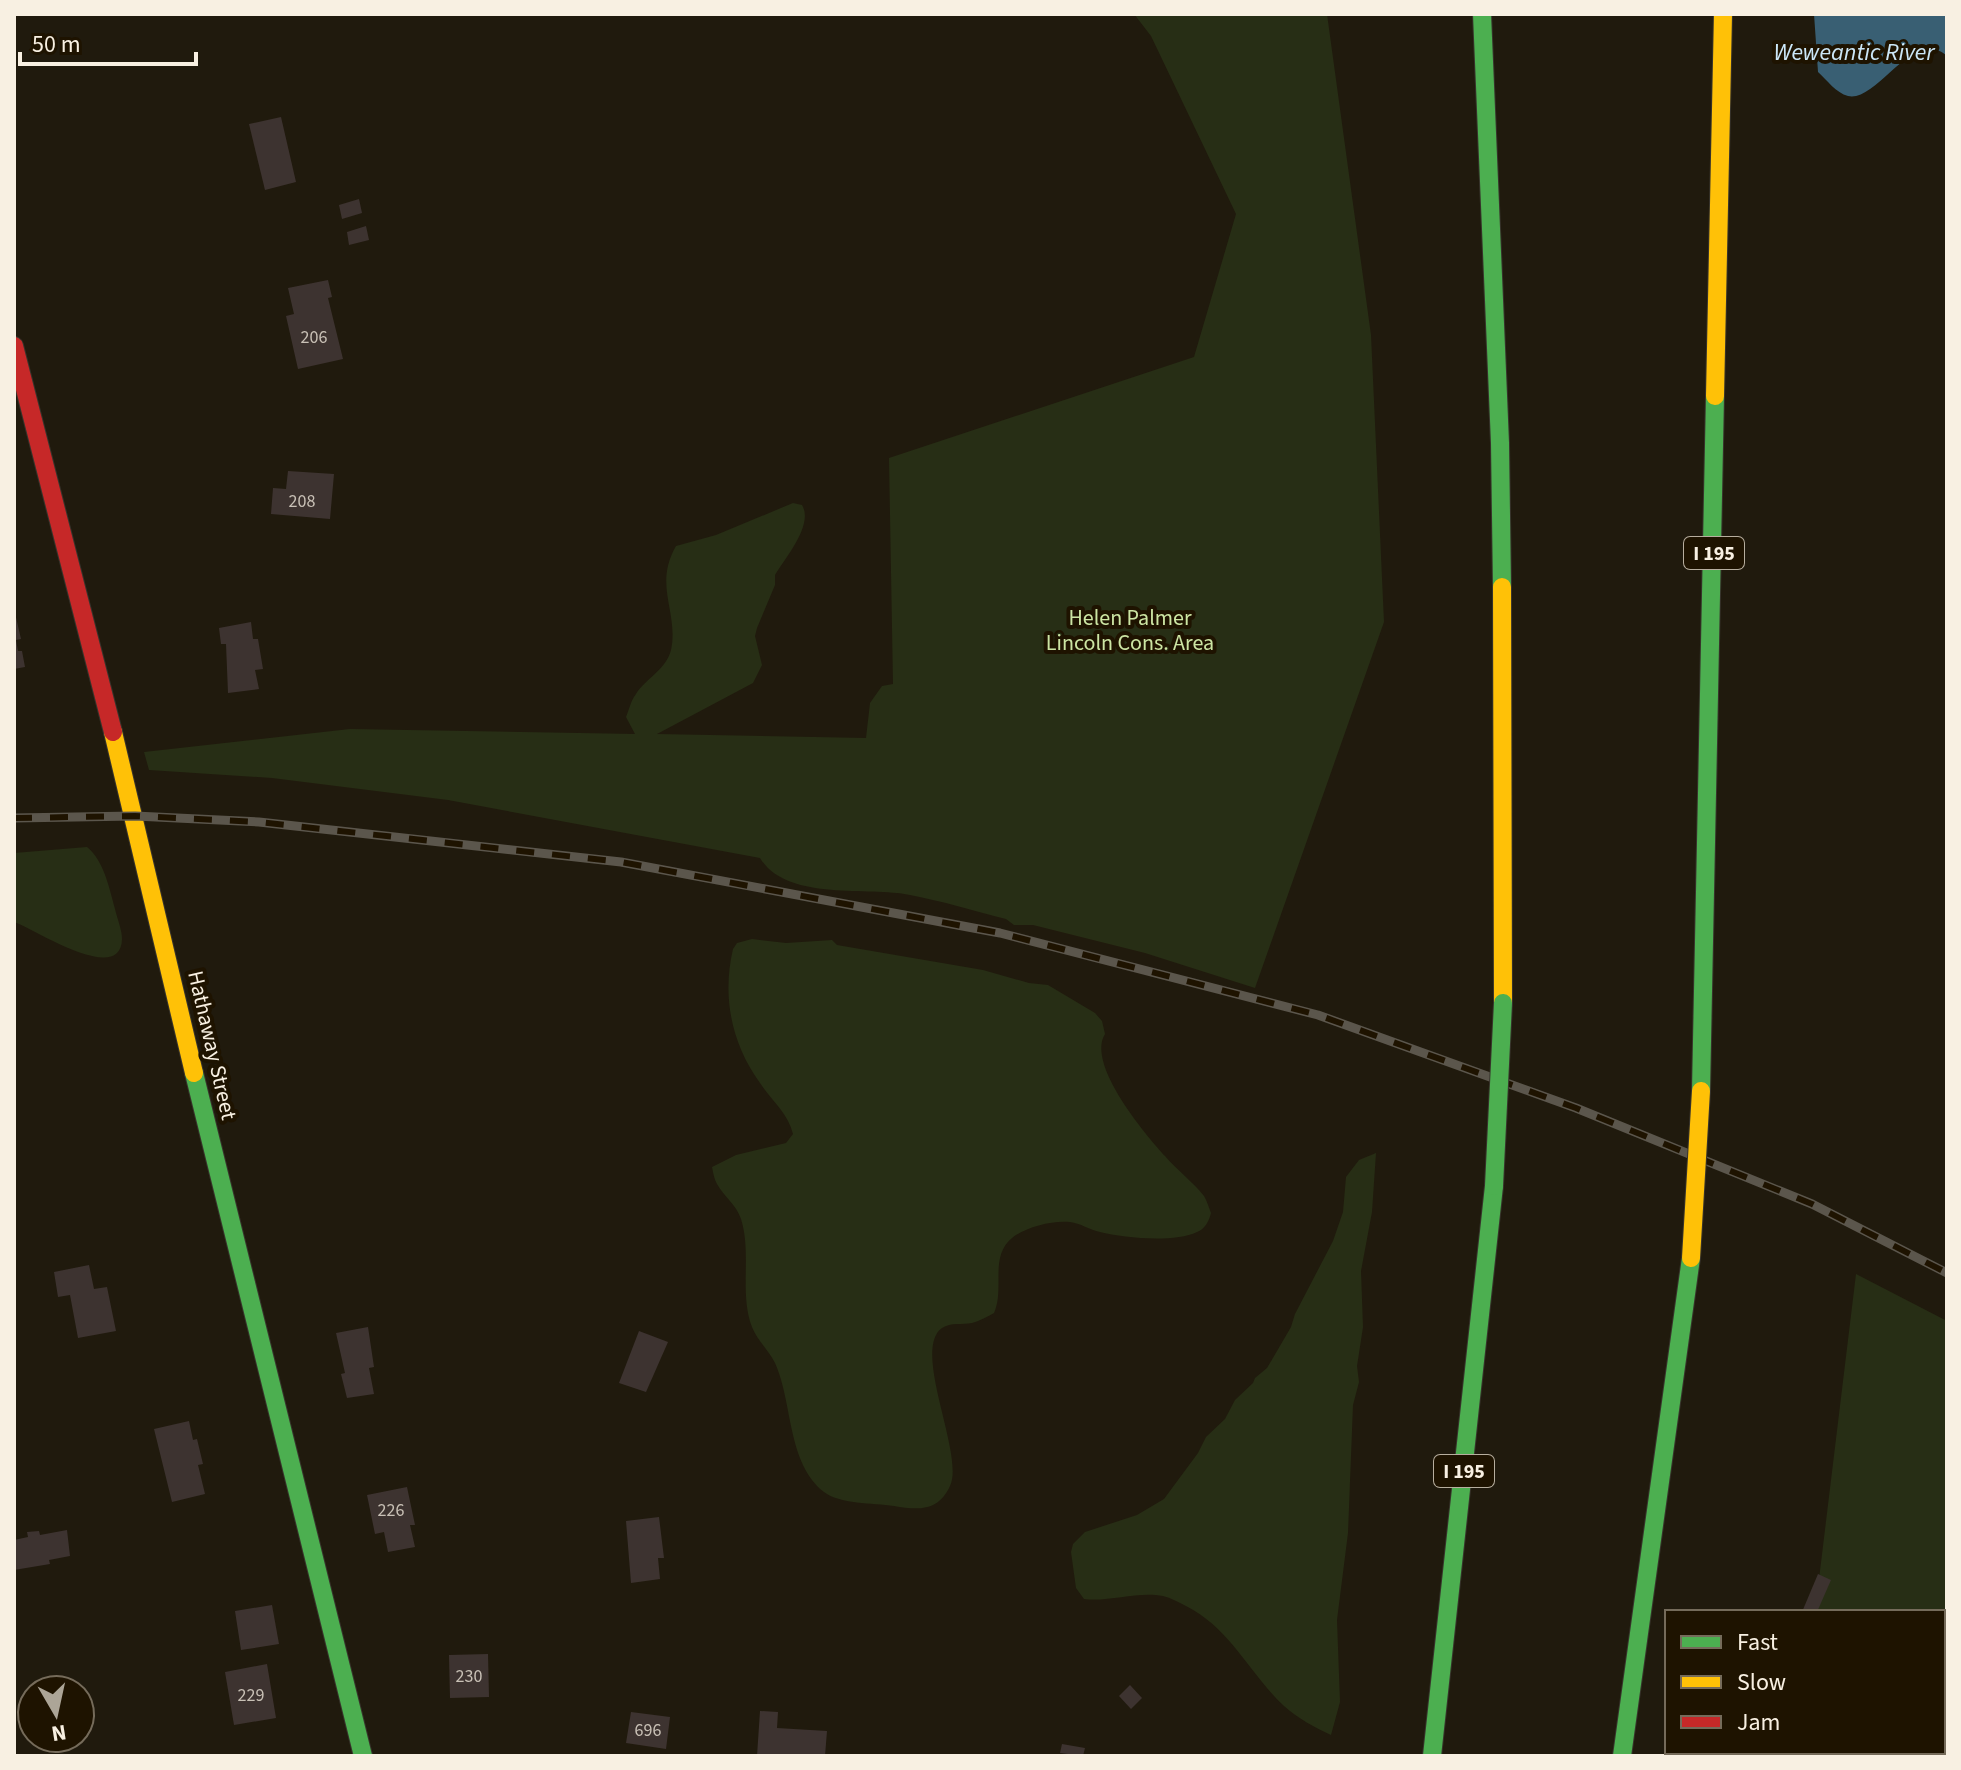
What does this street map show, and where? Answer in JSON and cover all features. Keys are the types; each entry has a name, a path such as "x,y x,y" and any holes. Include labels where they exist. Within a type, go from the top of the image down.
{"main road":[{"name":"I 195","path":"1432,1756 1494,1186 1503,1003 1504,715 1500,443 1482,14"},
{"name":"I 195","path":"1622,1756 1691,1258 1701,1091 1723,14"},
{"name":"Hathaway Street","path":"14,346 135,816 223,1199 281,1416 363,1756"}],"green space":[{"name":"Helen Palmer Lincoln Cons. Area","path":"1134,14 1327,14 1371,335 1384,622 1255,988 1145,953 1033,925 1014,925 1006,919 922,897 808,887 772,872 760,858 448,800 272,778 149,770 144,752 350,729 635,734 626,717 631,702 640,688 665,663 671,650 672,623 666,586 670,560 676,546 716,535 793,503 802,505 804,522 797,541 775,575 775,585 757,628 755,636 762,665 753,683 657,734 866,738 870,703 882,686 893,684 889,458 1194,357 1236,214 1151,36"},
{"path":"87,847 105,875 121,932 118,952 107,957 74,950 14,922 14,853"},
{"path":"752,939 786,943 832,940 837,945 983,970 1048,985 1095,1013 1102,1021 1105,1034 1101,1047 1104,1063 1120,1098 1156,1146 1204,1196 1211,1213 1200,1231 1176,1237 1122,1236 1063,1222 1032,1228 1012,1238 1001,1254 994,1313 972,1323 945,1326 934,1340 932,1358 935,1379 953,1471 950,1486 940,1501 933,1505 911,1508 857,1502 838,1499 824,1492 803,1465 781,1379 775,1363 752,1327 746,1301 746,1246 741,1219 717,1184 712,1167 736,1155 786,1143 793,1134 784,1113 750,1068 732,1019 728,984 733,949 737,943"},
{"path":"1376,1153 1372,1212 1361,1271 1363,1327 1357,1366 1359,1382 1353,1405 1348,1533 1337,1620 1340,1702 1331,1735 1284,1706 1228,1639 1186,1606 1153,1595 1084,1599 1076,1588 1071,1552 1073,1544 1085,1532 1137,1515 1164,1499 1206,1437 1225,1419 1235,1400 1267,1368 1333,1241 1343,1212 1346,1177 1359,1160"},
{"path":"1856,1274 1947,1321 1947,1756 1797,1756 1945,1754 1945,1610 1815,1610"}],"water":[{"name":"Weweantic River","path":"1814,14 1947,14 1947,56 1934,49 1921,51 1908,57 1871,88 1859,95 1848,96 1818,72"}],"building":[{"path":"281,117 296,182 265,190 249,124"},
{"path":"359,199 362,213 342,219 339,205"},
{"path":"366,226 369,240 349,245 347,232"},
{"path":"328,280 332,297 328,298 343,359 298,369 286,316 294,314 288,288"},
{"path":"288,471 334,474 330,519 271,514 273,488 286,489"},
{"path":"15,613 21,639 16,640 18,651 22,651 25,667 14,669"},
{"path":"251,622 253,639 258,639 263,669 255,670 259,689 228,693 226,644 221,644 219,628"},
{"path":"89,1265 94,1289 107,1287 116,1331 78,1338 70,1295 58,1297 54,1272"},
{"path":"368,1327 374,1367 369,1368 374,1394 347,1398 336,1333"},
{"path":"639,1331 668,1342 646,1392 619,1383"},
{"path":"189,1421 203,1464 198,1465 205,1494 172,1502 154,1429"},
{"path":"407,1487 415,1525 410,1525 415,1547 388,1552 384,1532 375,1534 367,1495"},
{"path":"659,1517 664,1558 658,1558 660,1579 631,1583 626,1521"},
{"path":"67,1530 70,1556 49,1560 50,1564 14,1570 14,1540 28,1537 27,1532 39,1531 40,1535"},
{"path":"1818,1574 1831,1580 1818,1610 1803,1610"},
{"path":"272,1605 279,1644 241,1650 235,1611"},
{"path":"488,1654 489,1697 450,1698 449,1655"},
{"path":"267,1664 276,1718 234,1725 225,1672"},
{"path":"1130,1685 1142,1698 1131,1709 1119,1696"},
{"path":"760,1711 778,1712 777,1728 827,1731 825,1756 757,1756"},
{"path":"631,1712 670,1717 666,1749 626,1743"},
{"path":"1062,1744 1085,1748 1083,1756 1060,1753"}],"railway":[{"path":"14,818 135,816 259,822 621,862 1000,933 1318,1015 1576,1108 1812,1204 1947,1273"}],"traffic: fast":[{"path":"1482,14 1500,443 1502,587"},
{"path":"1701,1091 1715,396"},
{"path":"1494,1186 1503,1003"},
{"path":"194,1073 363,1756"},
{"path":"1432,1756 1494,1186"},
{"path":"1622,1756 1691,1258"}],"traffic: slow":[{"path":"1715,396 1723,14"},
{"path":"1502,587 1503,1003"},
{"path":"113,732 194,1073"},
{"path":"1691,1258 1701,1091"}],"traffic: jam":[{"path":"14,346 113,732"}]}
